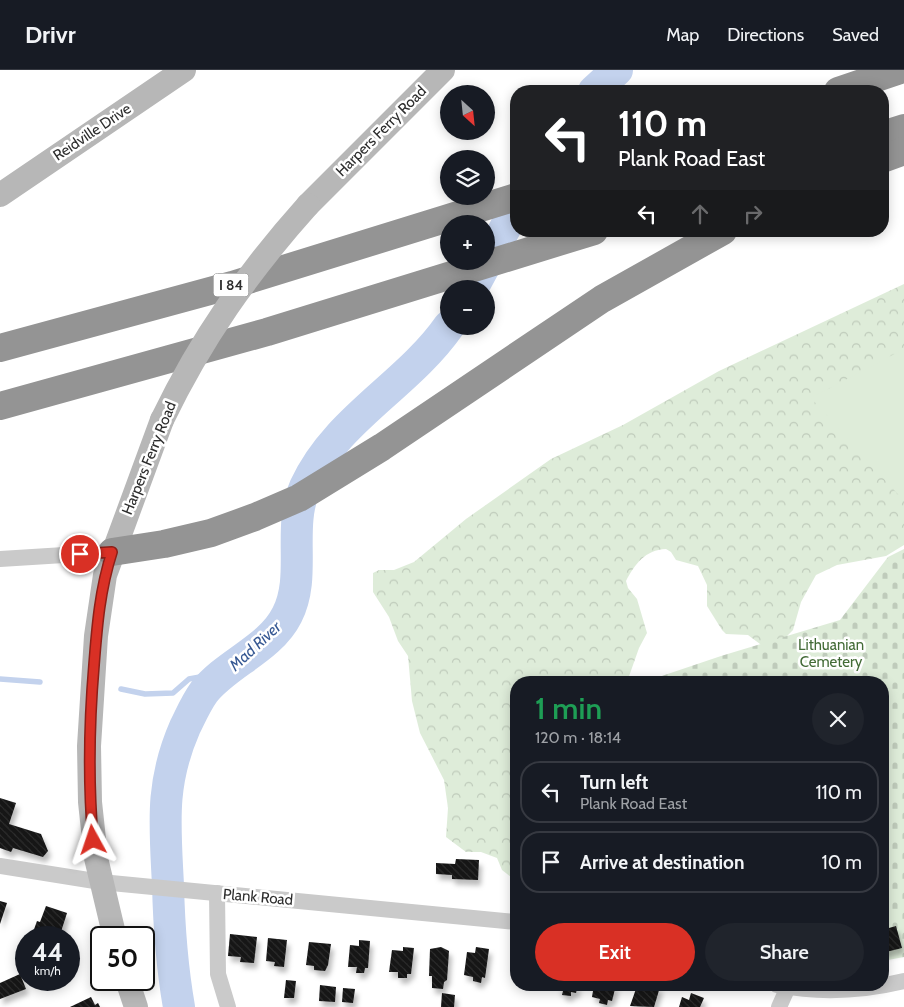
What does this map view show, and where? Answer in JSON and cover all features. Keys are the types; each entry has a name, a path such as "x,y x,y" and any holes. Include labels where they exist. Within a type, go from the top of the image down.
{"highway":[{"path":"856,85 900,70"},
{"path":"889,133 904,128"},
{"path":"889,156 904,151"},
{"name":"I 84","path":"0,348 214,290 510,199"},
{"path":"0,406 193,354 423,286 575,237"},
{"path":"112,552 189,538 238,524 299,498 362,459 585,310 650,270 711,237"}],"main road":[{"name":"Reidville Drive","path":"0,195 184,70"},
{"name":"Harpers Ferry Road","path":"112,926 93,840 90,802 90,722 100,603 112,552 162,420 194,358 231,299 267,252 308,205 443,70"},
{"path":"131,991 136,1007"}],"street":[{"path":"0,559 112,552"},
{"name":"Plank Road","path":"0,866 101,882 510,921"},
{"path":"217,893 218,974 228,1007"},
{"path":"889,983 904,981"},
{"path":"779,1007 781,991"}],"green space":[{"path":"904,284 904,545 886,556 837,565 816,575 801,602 793,630 782,641 770,645 760,644 748,635 726,634 722,630 707,606 707,585 698,566 676,560 671,552 666,549 646,555 633,569 626,581 628,588 637,599 647,633 639,648 629,676 510,676 510,876 502,870 497,858 481,852 466,852 446,837 448,808 444,780 420,733 412,701 408,656 398,641 389,617 373,592 373,573 379,570 394,570 414,562 466,519 551,459 623,425 719,371"},
{"path":"904,349 904,501 811,398"},
{"name":"Lithuanian Cemetery","path":"904,549 904,957 889,960 889,676 662,676 840,620 888,557"}],"building":[{"path":"0,798 16,803 9,824 41,834 48,851 43,857 13,848 11,852 0,848"},
{"path":"456,859 479,860 478,880 452,879 452,875 436,874 436,863 455,864"},
{"path":"0,901 7,903 0,924"},
{"path":"46,906 67,913 63,926 35,926 37,921 40,922"},
{"path":"896,926 902,948 889,951 889,928"},
{"path":"230,934 257,937 254,963 240,962 241,957 228,956"},
{"path":"268,938 287,940 284,967 274,966 275,962 266,961"},
{"path":"359,940 370,941 368,968 365,968 364,973 356,973 357,967 348,967 350,945 359,946"},
{"path":"309,942 331,944 328,965 325,971 314,970 314,966 306,965"},
{"path":"403,947 414,948 411,974 407,974 407,978 398,978 398,972 389,972 392,950 403,951"},
{"path":"441,947 449,951 447,980 444,982 443,989 432,988 432,976 429,976 430,949"},
{"path":"476,947 489,949 485,978 482,977 481,983 473,981 473,977 464,975 467,952 475,953"},
{"path":"15,976 15,991 21,991 0,999 0,983"},
{"path":"286,980 296,981 294,998 284,998"},
{"path":"320,985 336,987 335,1002 319,1001"},
{"path":"343,988 355,989 353,1003 342,1002"},
{"path":"563,991 576,991 576,993 571,992 571,996 562,995"},
{"path":"593,991 614,991 612,1001 608,1000 607,1005 599,1003 600,999 592,997"},
{"path":"635,991 659,991 654,1007 630,1006"},
{"path":"442,993 455,995 454,1007 441,1007"},
{"path":"691,993 704,998 700,1007 679,1007 682,997 689,1000"},
{"path":"91,997 95,1005 98,1003 100,1007 70,1007"}],"waterway":[{"name":"Mad River","path":"601,85 617,70"},
{"name":"Mad River","path":"477,280 510,219"},
{"name":"Mad River","path":"179,1007 170,931 165,824 171,767 185,727 204,692 213,682 259,647 279,627 287,615 293,600 296,584 297,519 300,503 305,487 318,463 353,422 413,367 442,335"},
{"path":"121,689 145,694 173,693 189,679 211,675 219,678"},
{"path":"0,679 40,682"}],"route":[{"path":"80,554 112,552 105,575 100,603 91,691 89,775 93,840"}]}
